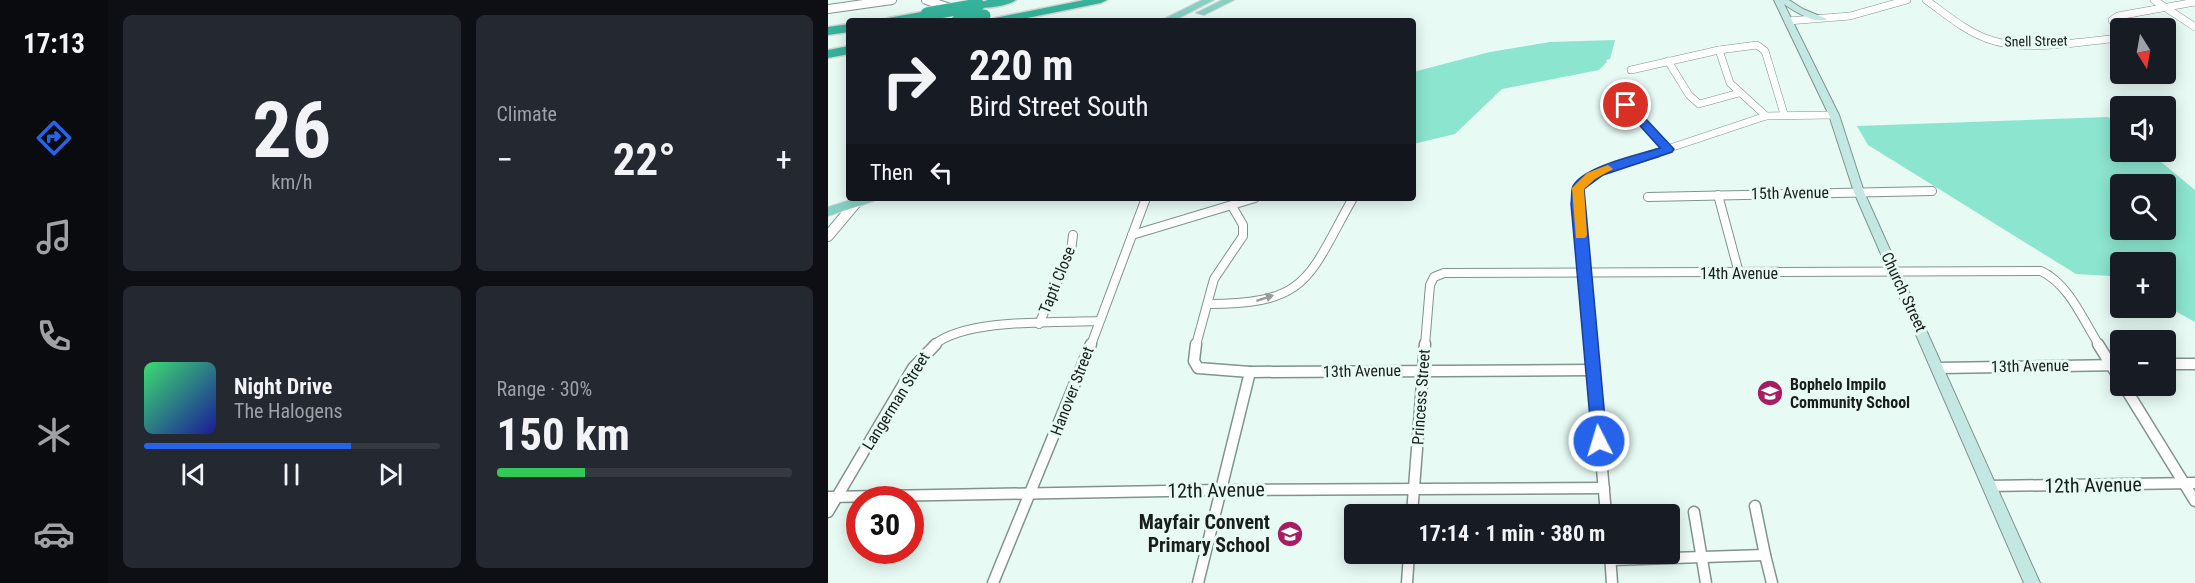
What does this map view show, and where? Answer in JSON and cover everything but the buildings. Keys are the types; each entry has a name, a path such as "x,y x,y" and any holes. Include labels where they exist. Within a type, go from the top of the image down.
{"highway":[{"path":"986,14 1010,0"},
{"path":"971,18 1089,0"},
{"path":"905,18 927,14 986,14 1101,0"},
{"path":"829,34 846,29"},
{"path":"829,34 846,38"},
{"path":"828,54 846,51"}],"main road":[{"path":"1172,18 1209,0"},
{"path":"1191,18 1229,0"},
{"name":"Church Street","path":"1778,0 1834,115 1859,192 1939,368 2032,583"},
{"path":"1784,0 1800,11 1823,19"},
{"path":"1199,18 1204,11"},
{"path":"828,212 858,201"}],"street":[{"path":"828,9 892,0"},
{"path":"926,0 954,9 959,12 959,18"},
{"path":"1788,21 1850,16 1907,0"},
{"name":"Snell Street","path":"1926,0 1978,35 1993,42 2029,43 2110,38"},
{"path":"2154,0 2195,27"},
{"path":"2114,18 2195,2"},
{"path":"1631,70 1719,50 1750,45 1763,48 1784,114"},
{"path":"1719,50 1728,78 1739,93 1766,116"},
{"path":"1668,61 1680,75 1685,91 1699,104 1739,93"},
{"path":"1626,105 1668,149"},
{"path":"1605,504 1578,188 1582,182 1599,172 1766,116 1834,115"},
{"name":"15th Avenue","path":"1648,197 1932,191"},
{"path":"1718,195 1739,273"},
{"path":"828,236 858,201"},
{"name":"Hanover Street","path":"993,583 1076,384 1145,201"},
{"path":"1132,235 1246,201"},
{"path":"1232,206 1243,225 1243,236 1214,279 1208,304 1257,301 1297,285 1316,262 1351,201"},
{"name":"Tapti Close","path":"1039,324 1071,251 1073,236"},
{"name":"14th Avenue","path":"1432,280 1444,273 2032,270 2048,273 2071,299 2110,356"},
{"name":"Princess Street","path":"1413,504 1432,280"},
{"name":"13th Avenue","path":"1208,304 1194,351 1195,365 1206,370 1250,372 1593,370"},
{"name":"Langerman Street","path":"828,512 833,497 913,368 930,346 952,333 968,328 1099,321"},
{"path":"2176,364 2195,364"},
{"name":"13th Avenue","path":"1939,368 2110,365"},
{"path":"1198,583 1250,372"},
{"path":"2131,396 2189,483 2195,501"},
{"name":"12th Avenue","path":"1990,486 2189,483"},
{"name":"12th Avenue","path":"833,497 1221,490 1604,488"},
{"path":"1755,506 1772,583"},
{"path":"1694,512 1706,583"},
{"path":"1680,556 1766,555"},
{"path":"1407,583 1408,564"},
{"path":"1611,564 1612,583"}],"green space":[{"path":"1615,40 1610,59 1606,60 1607,62 1599,70 1502,89 1455,134 1416,143 1416,71 1490,52 1550,42"},
{"path":"2108,117 2110,119 2110,162 2161,162 2176,174 2110,174 2110,240 2176,240 2176,174 2195,190 2195,322 2176,312 2176,252 2110,252 2110,276 2076,274 1868,145 1857,126"}],"slow traffic":[{"path":"1580,235 1578,188 1591,176 1608,169"}],"place":[{"name":"Bophelo Impilo Community School","path":"1770,393"},
{"name":"Mayfair Convent Primary School","path":"1290,534"}],"route":[{"path":"1599,441 1578,188 1582,182 1599,172 1668,149 1626,105"}]}
